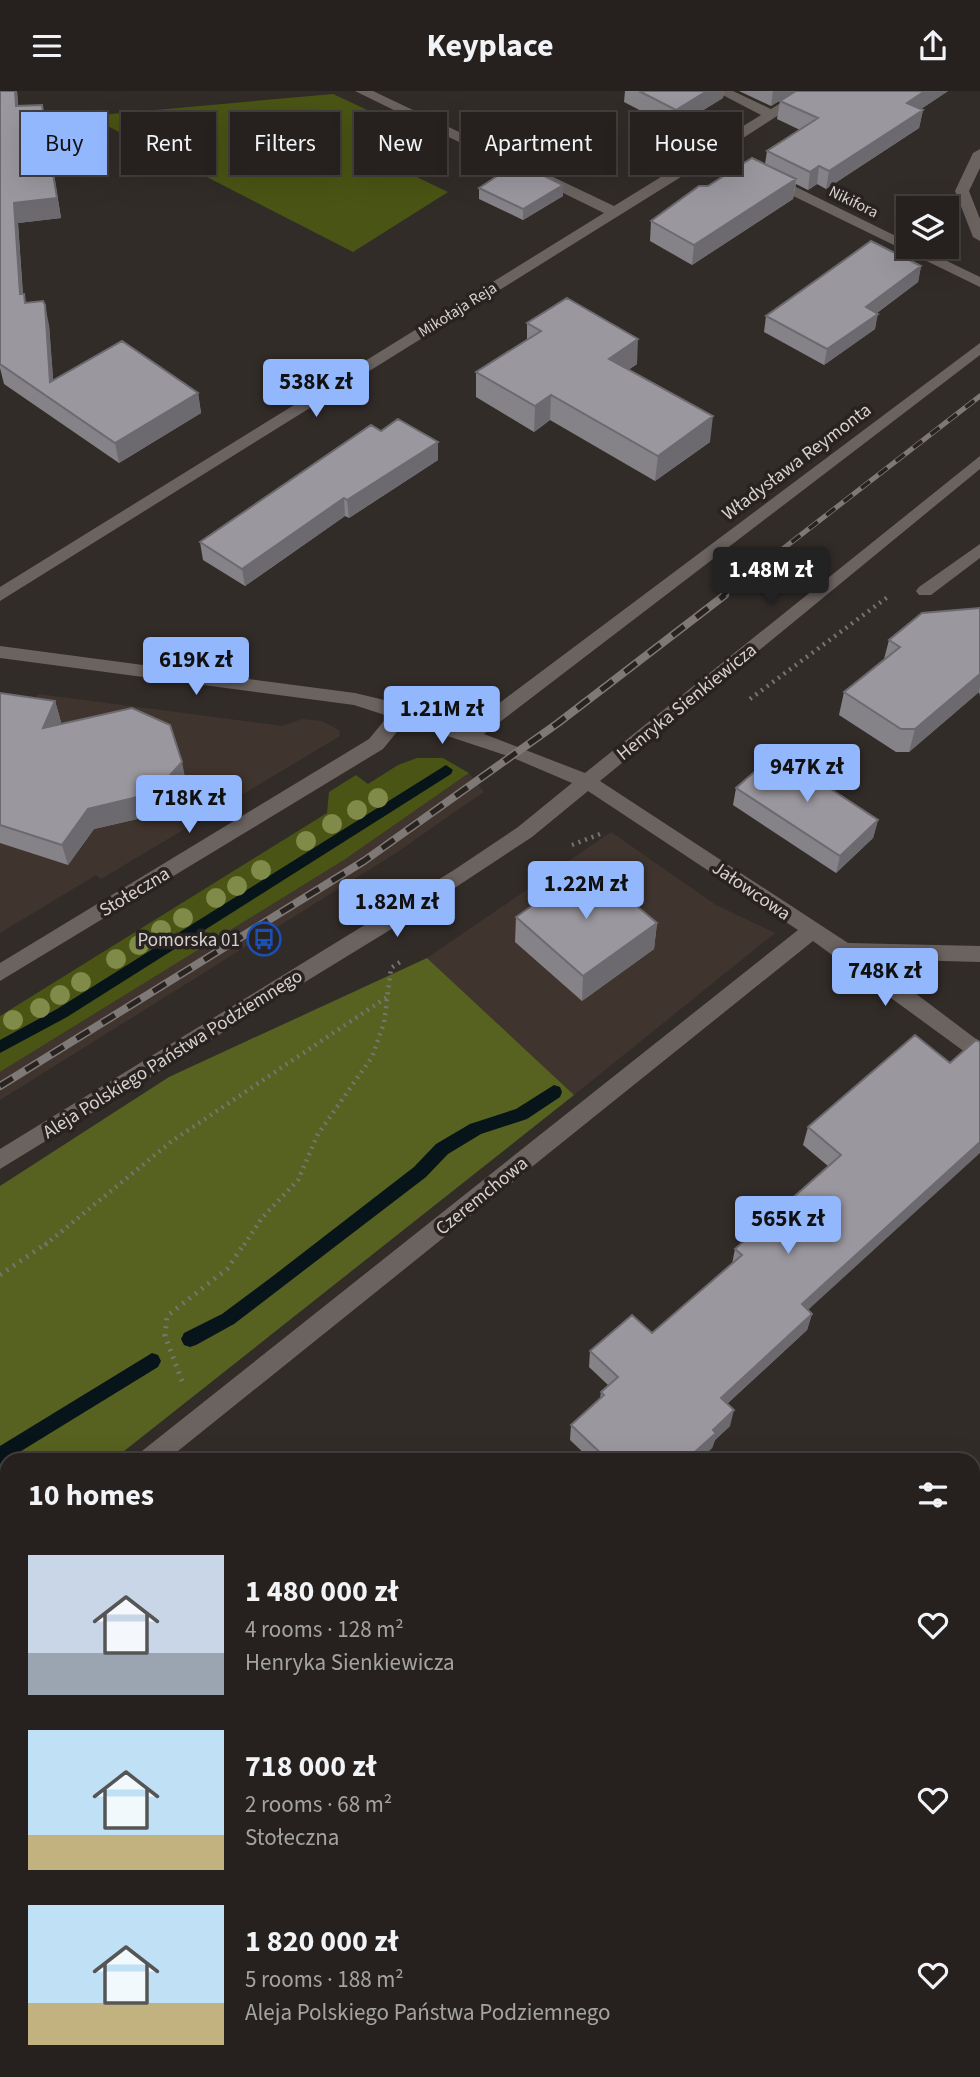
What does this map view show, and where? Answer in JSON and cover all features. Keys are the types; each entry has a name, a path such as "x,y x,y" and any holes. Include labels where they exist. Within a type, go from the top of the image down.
{"street":[{"path":"362,91 612,211"},
{"path":"722,91 771,114"},
{"name":"Mikołaja Reja","path":"742,132 809,91"},
{"path":"980,153 962,191 980,237"},
{"name":"Nikifora","path":"742,166 980,283"},
{"name":"Mikołaja Reja","path":"0,595 672,175"},
{"name":"Władysława Reymonta","path":"470,735 980,348"},
{"name":"Henryka Sienkiewicza","path":"588,782 980,461"},
{"path":"925,591 980,550"},
{"name":"Jałowcowa","path":"0,652 316,692 399,711 470,735 588,782 844,951 980,1054"},
{"name":"Stołeczna","path":"0,973 376,744 395,724 399,711"},
{"name":"Aleja Polskiego Państwa Podziemnego","path":"0,1160 112,1087 455,880 525,832 588,782"},
{"name":"Czeremchowa","path":"158,1453 812,930"},
{"path":"844,951 980,954"}],"path":[{"path":"746,703 896,590"},
{"path":"194,1424 176,1361 164,1336 167,1316 227,1269 262,1218 298,1180 318,1134 372,1057 384,1023 391,968"},
{"path":"0,1275 39,1250 172,1142 388,997"}],"shaded area":[{"path":"38,694 282,726 302,719 322,721 339,730 340,736 101,879 96,875 0,933 0,773"},
{"path":"469,773 484,792 396,853 0,1100 0,1072 344,860"},
{"path":"611,832 716,905 775,933 574,1095 427,958"}],"green space":[{"path":"333,94 372,112 354,112 354,175 413,175 448,192 353,252 203,175 216,175 216,112 133,112"},
{"path":"121,113 121,133 107,126 107,114"},
{"path":"417,758 443,758 469,773 344,860 0,1072 0,1016 327,813 329,792 356,775 368,784 398,765"},
{"path":"427,958 574,1095 122,1453 0,1453 0,1186 169,1077"}],"building":[{"path":"0,91 15,91 16,106 42,105 43,112 21,112 21,175 53,175 57,198 14,203 20,294 24,294 25,303 43,301 45,305 50,382 122,341 198,393 115,443 0,364"},
{"path":"639,91 707,91 676,110"},
{"path":"796,91 925,91 907,103 923,110 829,171 819,166 810,172 767,151 818,118 780,101"},
{"path":"752,158 796,179 694,245 651,221 699,186 708,186 725,175 742,175 742,164"},
{"path":"499,175 542,175 563,185 523,209 479,188"},
{"path":"871,241 896,254 896,259 907,259 921,266 866,307 878,314 827,349 766,316"},
{"path":"567,298 638,339 609,359 713,416 658,456 551,395 535,406 476,372 541,331 527,323"},
{"path":"398,419 438,442 347,500 344,498 242,569 200,542 371,425 381,431"},
{"path":"980,608 980,674 915,729 901,729 844,692 900,647 889,640 922,613"},
{"path":"0,693 55,701 43,728 132,708 170,725 182,762 154,793 88,809 62,845 0,825"},
{"path":"776,753 878,820 840,856 736,788"},
{"path":"589,866 657,923 583,976 516,917"},
{"path":"915,1035 950,1063 976,1040 980,1042 980,1142 802,1304 812,1314 721,1398 734,1410 713,1430 716,1433 694,1453 601,1453 571,1425 604,1395 601,1392 618,1377 590,1351 632,1315 652,1333 742,1255 735,1249 841,1155 808,1127"}],"waterway":[{"path":"0,1047 62,1013 446,770"},
{"path":"190,1339 228,1319 279,1281 420,1172 442,1149 476,1129 521,1114 554,1092"},
{"path":"5,1453 152,1361"}],"railway":[{"path":"722,596 980,396"},
{"path":"0,1086 364,861 558,723 725,595"}],"place":[{"name":"Pomorska 01","path":"264,939"}]}
